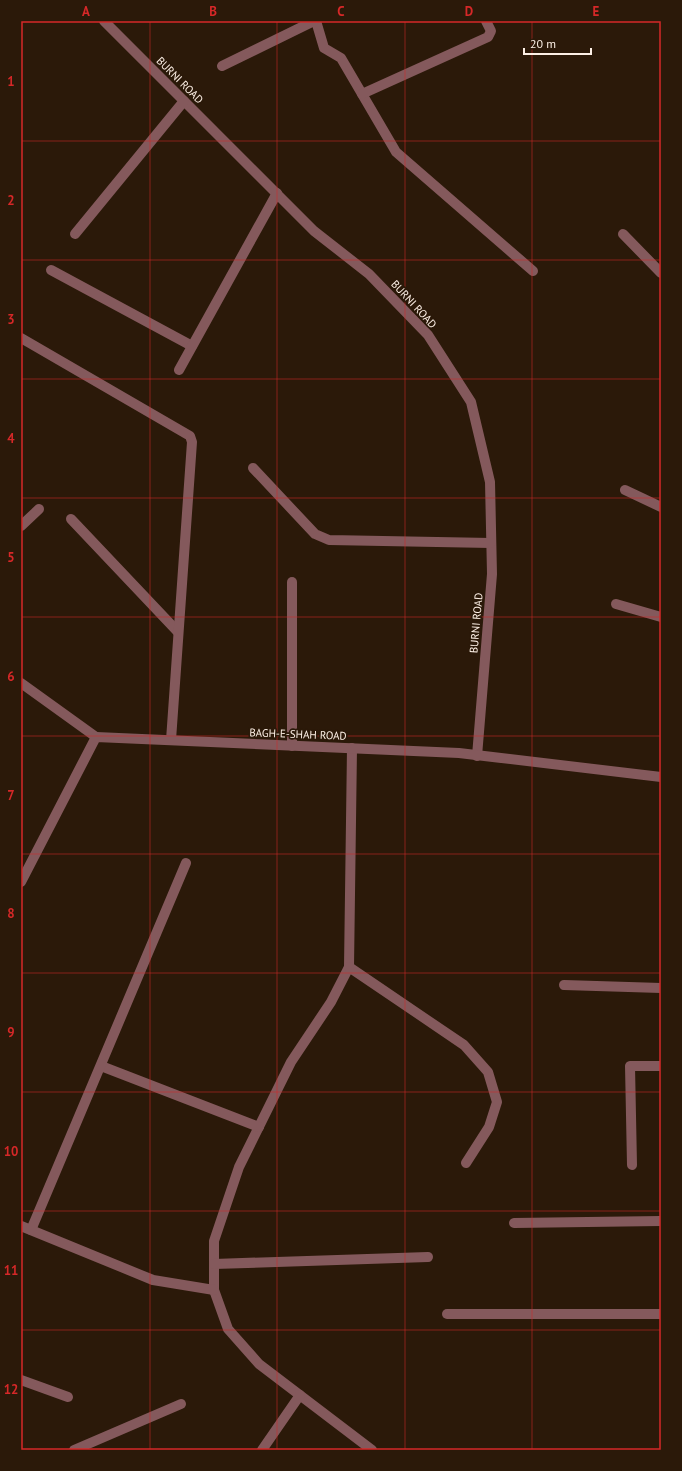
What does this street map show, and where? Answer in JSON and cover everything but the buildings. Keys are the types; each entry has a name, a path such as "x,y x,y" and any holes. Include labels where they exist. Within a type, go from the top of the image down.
{"street":[{"name":"BURNI ROAD","path":"104,21 314,231 369,274 428,335 470,402 490,482 492,574 477,756"},
{"path":"222,66 315,21 324,48 341,58 396,152 533,271"},
{"path":"362,94 488,37 491,31 486,21"},
{"path":"75,234 184,101"},
{"path":"179,370 277,194"},
{"path":"623,234 661,273"},
{"path":"51,270 192,346"},
{"path":"21,338 190,436 192,442 171,740"},
{"path":"253,468 314,534 329,540 491,543"},
{"path":"625,490 661,507"},
{"path":"21,526 39,509"},
{"path":"71,519 178,632"},
{"path":"292,582 292,746"},
{"path":"616,604 661,617"},
{"path":"21,683 96,737 21,882"},
{"name":"BAGH-E-SHAH ROAD","path":"96,737 352,748 477,756 661,777"},
{"path":"352,748 349,967 330,1002 291,1062 239,1167 214,1241 214,1290 228,1329 260,1364 366,1448"},
{"path":"31,1230 186,863"},
{"path":"349,967 464,1045 488,1072 497,1102 489,1127 466,1163"},
{"path":"564,985 661,988"},
{"path":"101,1066 259,1127"},
{"path":"632,1165 630,1066 661,1066"},
{"path":"514,1223 661,1221"},
{"path":"21,1226 152,1280 214,1290"},
{"path":"214,1264 428,1258"},
{"path":"447,1314 661,1314"},
{"path":"21,1380 68,1397"},
{"path":"262,1450 300,1396"},
{"path":"74,1450 181,1404"}]}
